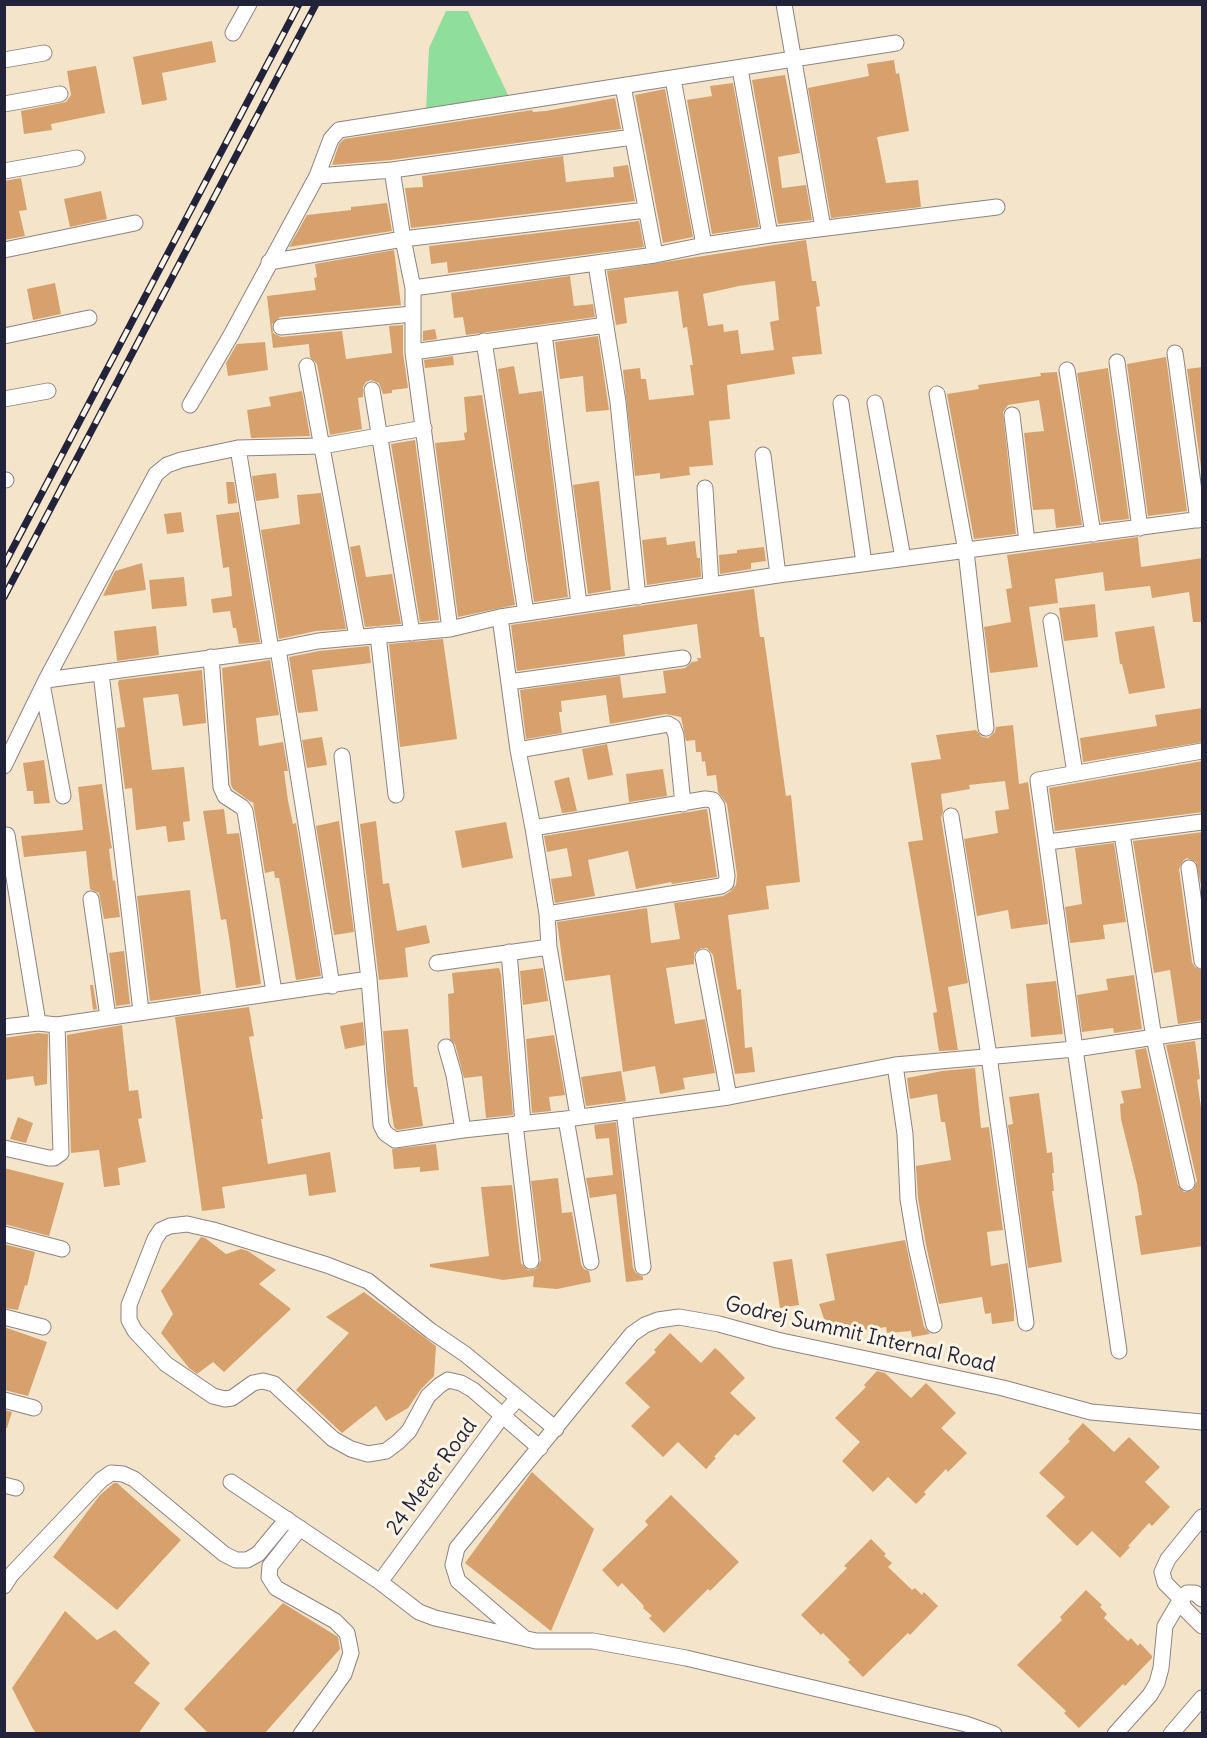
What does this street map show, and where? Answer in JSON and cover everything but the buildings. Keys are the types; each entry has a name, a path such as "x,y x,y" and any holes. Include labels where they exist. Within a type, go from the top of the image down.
{"street":[{"path":"233,33 249,4"},
{"path":"784,4 824,228"},
{"path":"190,405 231,335 317,176 331,139 339,130 896,43"},
{"path":"4,60 44,53"},
{"path":"740,69 770,235"},
{"path":"673,79 704,245"},
{"path":"623,86 655,255"},
{"path":"4,104 60,94"},
{"path":"317,176 392,170 633,137"},
{"path":"4,171 77,158"},
{"path":"392,170 413,288 413,352 450,629"},
{"path":"413,288 596,264 770,235 997,207"},
{"path":"269,262 403,239 646,210"},
{"path":"4,250 135,223"},
{"path":"596,264 618,402 638,597"},
{"path":"281,327 412,314"},
{"path":"4,336 89,318"},
{"path":"413,352 606,325"},
{"path":"544,334 579,604"},
{"path":"484,341 526,613"},
{"path":"45,685 101,673 318,641 450,629 500,617 579,604 864,563 1201,519 1175,353"},
{"path":"1117,362 1140,528"},
{"path":"307,366 357,637"},
{"path":"1067,370 1093,534"},
{"path":"372,390 412,633"},
{"path":"4,399 48,391"},
{"path":"937,394 966,551 986,728"},
{"path":"840,403 864,563"},
{"path":"875,403 903,558"},
{"path":"1012,415 1027,542"},
{"path":"4,766 156,474 167,465 238,448 322,446 424,428"},
{"path":"238,448 275,649 332,986"},
{"path":"763,455 778,575"},
{"path":"705,488 711,585"},
{"path":"500,617 518,750 547,914 549,947 591,1262"},
{"path":"1051,621 1075,773"},
{"path":"378,635 396,795"},
{"path":"212,657 221,787 225,796 242,807 245,812 274,992"},
{"path":"508,682 683,658"},
{"path":"101,673 141,1011"},
{"path":"45,685 63,796"},
{"path":"518,750 668,724 673,727 676,735 683,804"},
{"path":"1119,1351 1074,1049 1038,780 1203,751"},
{"path":"342,756 369,980 381,1125 385,1133 395,1140 729,1097 895,1065 1074,1049 1203,1030"},
{"path":"533,828 705,799 713,800 717,806 726,882 721,886 547,914"},
{"path":"951,816 989,1056 1026,1323"},
{"path":"1048,842 1203,822"},
{"path":"1122,834 1154,1038 1187,1183"},
{"path":"7,835 38,1023"},
{"path":"1189,868 1203,961"},
{"path":"91,899 108,1017"},
{"path":"437,963 549,947"},
{"path":"509,952 519,1124 531,1261"},
{"path":"703,957 729,1097"},
{"path":"4,1027 38,1023 57,1024 369,980"},
{"path":"4,1148 50,1158 58,1156 62,1150 57,1024"},
{"path":"446,1047 454,1075 463,1130"},
{"path":"895,1065 905,1134 908,1198 916,1247 934,1325"},
{"path":"624,1111 643,1267"},
{"path":"540,1448 473,1390 461,1383 448,1380 428,1396 409,1431 386,1451 368,1454 351,1449 323,1431 274,1384 263,1381 253,1383 232,1398 213,1396 175,1371 135,1331 128,1315 129,1305 161,1230 170,1226 187,1224 213,1230 327,1265 368,1281 431,1331 465,1354 556,1429"},
{"path":"4,1234 62,1249"},
{"path":"4,1317 43,1327"},
{"name":"Godrej Summit Internal Road","path":"523,1637 458,1581 453,1565 458,1548 632,1334 645,1324 680,1317 1003,1388 1090,1412 1203,1422"},
{"name":"24 Meter Road","path":"380,1582 503,1415 518,1398"},
{"path":"4,1400 34,1408"},
{"path":"7,1575 101,1480 111,1473 123,1474 134,1479 225,1554 236,1560 247,1560 258,1554 287,1519"},
{"path":"231,1482 380,1582 419,1612 435,1618 536,1641 593,1641 686,1658 966,1724 994,1734"},
{"path":"1203,1517 1163,1566 1162,1578 1181,1599 1184,1608 1203,1626"},
{"path":"300,1528 270,1566 269,1577 276,1588 335,1621 346,1633 351,1653 344,1674 301,1734"},
{"path":"1115,1734 1150,1695 1157,1683 1161,1668 1165,1626 1181,1599 1187,1593 1195,1593 1203,1599"},
{"path":"1171,1734 1203,1698"}],"green space":[{"path":"446,11 468,11 510,99 426,110 429,48"}],"railway":[{"path":"4,565 299,4"},
{"path":"4,597 316,4"}]}
